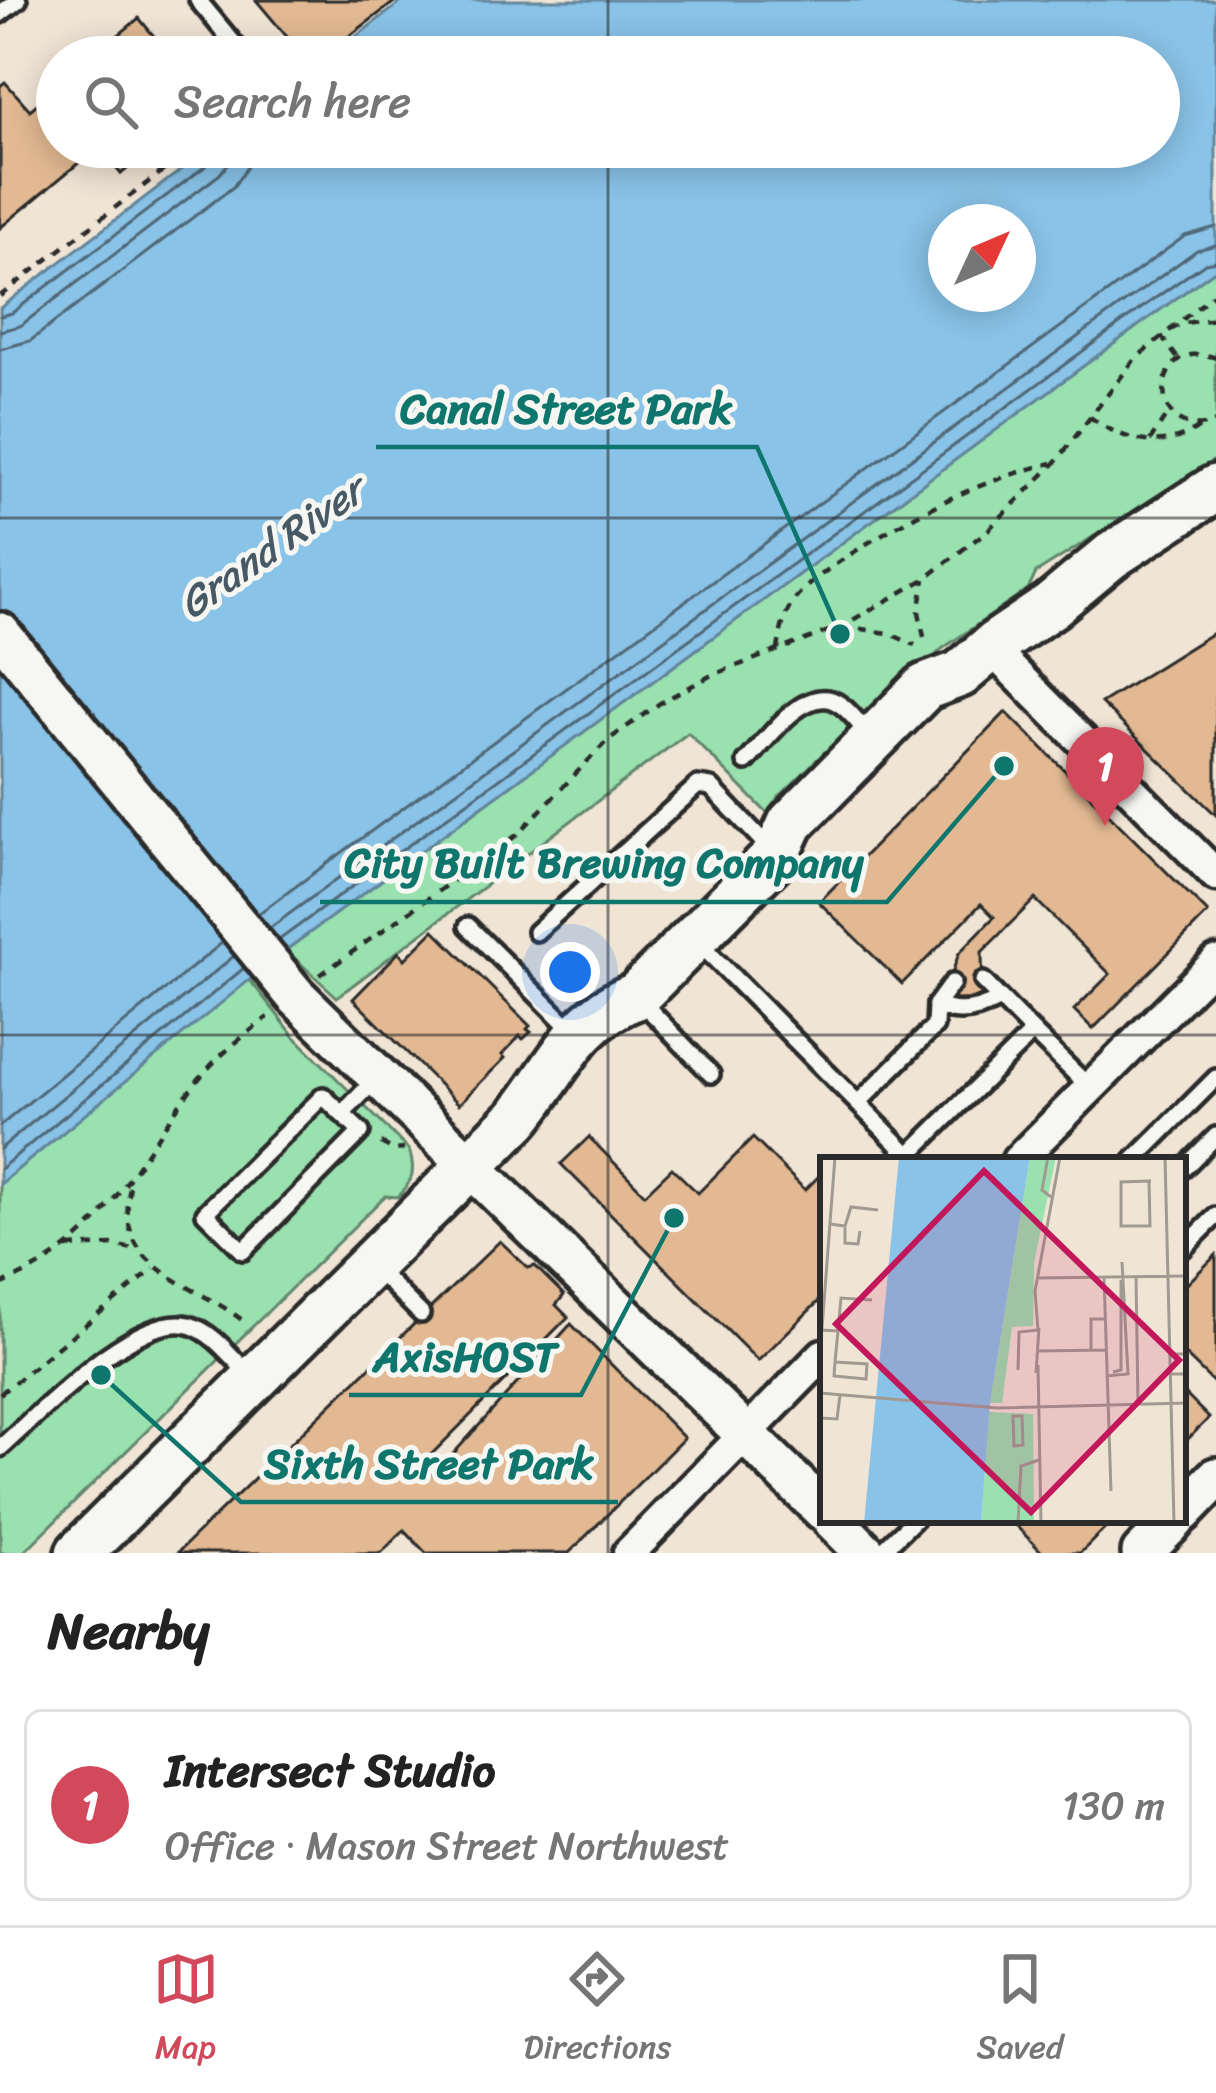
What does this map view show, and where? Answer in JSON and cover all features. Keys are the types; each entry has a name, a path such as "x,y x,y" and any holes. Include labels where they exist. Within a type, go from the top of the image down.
{"main road":[{"path":"776,856 791,823 925,687 975,661 1111,556 1216,488"},
{"path":"1042,613 1089,600 1216,519"},
{"path":"79,1553 472,1166 523,1113 556,1060 607,1007 636,996 776,856 808,841 941,707 975,661"},
{"path":"523,1113 556,1093 626,1025 636,996"}],"street":[{"path":"0,633 271,967 377,1078 472,1166 568,1275 746,1433 820,1507"},
{"path":"975,661 1216,875"},
{"path":"1021,1157 1216,962"},
{"path":"629,1553 820,1357"},
{"path":"836,1523 866,1553"},
{"path":"1142,1553 1171,1523"}],"lane":[{"path":"0,14 18,0"},
{"path":"198,0 228,36"},
{"path":"746,763 793,713 814,700 828,699 840,705 873,740"},
{"path":"536,932 698,785 711,787 776,856"},
{"path":"468,926 578,1036"},
{"path":"694,938 911,1157 1033,1032"},
{"path":"983,981 1090,1088"},
{"path":"858,1103 935,1026 936,1005 952,983"},
{"path":"636,996 711,1074"},
{"path":"936,1005 950,1012 986,1007 1000,999"},
{"path":"342,1114 377,1078"},
{"path":"1137,1157 1216,1078"},
{"path":"323,1096 361,1132 243,1251 205,1214 323,1096"},
{"path":"1186,1166 1216,1136"},
{"path":"1186,1246 1216,1216"},
{"path":"372,1265 421,1314"},
{"path":"0,1448 104,1360 151,1329 187,1324 204,1331 254,1380"},
{"path":"880,1553 911,1523"}],"path":[{"path":"0,296 167,168"},
{"path":"311,982 518,835 607,741 660,703 710,676 842,626 925,579 988,530 1056,461 1135,359 1216,292"},
{"path":"1161,335 1184,323 1216,319"},
{"path":"1161,335 1179,360"},
{"path":"1200,427 1187,425 1169,411 1163,389 1170,368 1179,360 1189,355 1214,356"},
{"path":"1149,442 1169,411"},
{"path":"1090,417 1110,432 1149,442 1186,436 1216,422"},
{"path":"778,650 790,606 841,561 900,521 947,498 1056,461"},
{"path":"924,637 919,612 925,579"},
{"path":"842,626 888,632 915,645"},
{"path":"0,1285 68,1247 131,1181 199,1078 278,1009"},
{"path":"361,1132 394,1150 410,1148"},
{"path":"131,1181 128,1214 139,1250 154,1269 242,1320"},
{"path":"68,1247 112,1245 139,1250"},
{"path":"0,1394 154,1269"}],"green space":[{"path":"1216,269 1216,459 1036,573 1028,590 942,649 839,752 825,752 779,797 779,813 773,819 688,733 337,997 286,950"},
{"path":"249,979 295,1037 409,1150 410,1180 398,1197 385,1196 23,1553 0,1553 0,1184"}],"water":[{"name":"Grand River","path":"404,0 1216,0 1216,269 286,950 0,1184 0,308 183,168 1180,168 1180,36 357,36"}],"building":[{"path":"256,0 397,0 350,36 286,36"},
{"path":"139,18 154,36 117,36"},
{"path":"5,82 30,110 36,105 36,168 73,168 0,228 0,86"},
{"path":"1216,631 1216,815 1101,703"},
{"path":"1006,712 1208,913 1093,1029 1074,1010 1110,974 1035,899 982,952 983,1000 952,1000 952,973 959,953 994,917 981,904 902,984 819,902"},
{"path":"434,930 531,1032 523,1039 520,1036 459,1104 353,999 399,952 405,959"},
{"path":"589,1137 645,1194 672,1168 698,1193 753,1138 805,1190 820,1175 820,1300 758,1361 561,1164"},
{"path":"500,1241 564,1295 556,1305 568,1317 422,1464 434,1475 571,1324 684,1438 569,1553 426,1553 404,1530 381,1553 177,1553"},
{"path":"1216,1255 1216,1385 1186,1356 1186,1285"},
{"path":"1186,1395 1209,1418 1186,1441"},
{"path":"1013,1523 1111,1523 1080,1553 1043,1553"}],"place":[{"name":"Canal Street Park","path":"840,634"},
{"name":"City Built Brewing Company","path":"1004,766"},
{"name":"Intersect Studio","path":"1105,826"},
{"name":"AxisHOST","path":"674,1218"},
{"name":"Sixth Street Park","path":"101,1375"}]}
